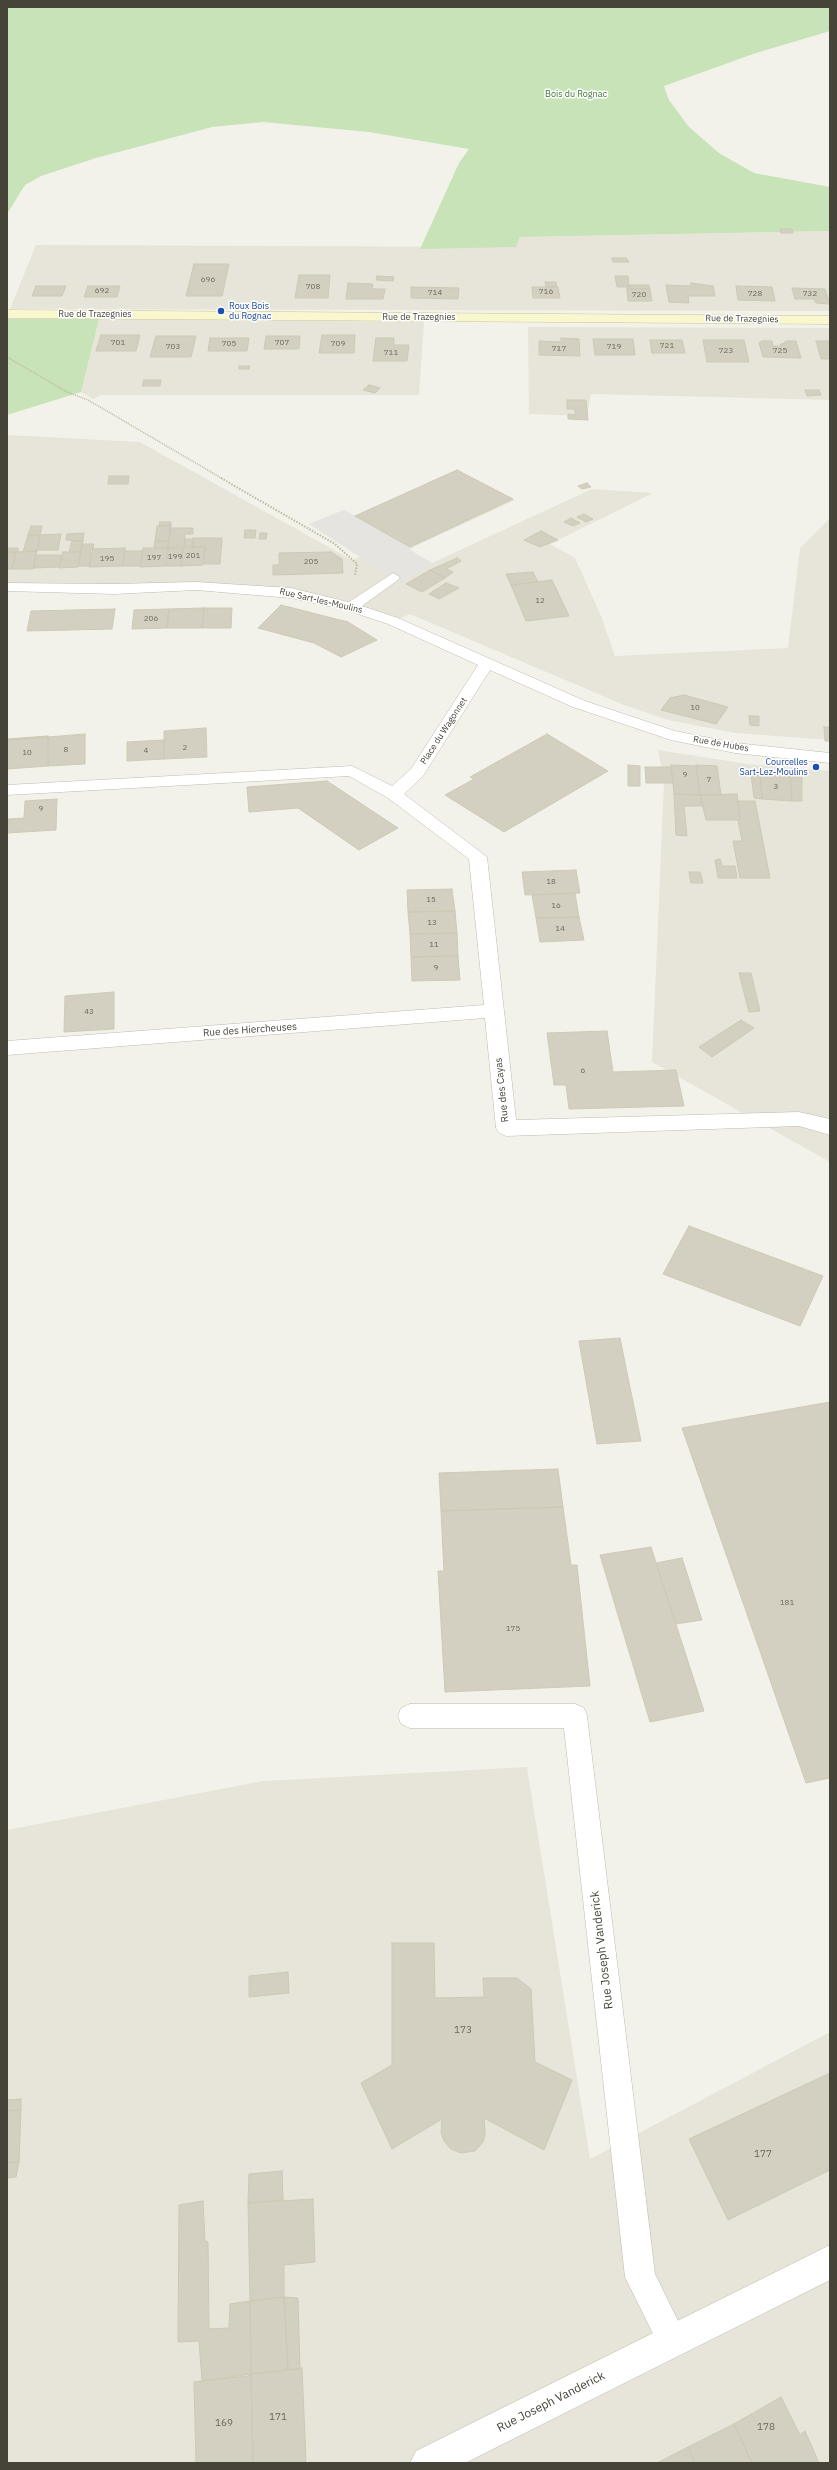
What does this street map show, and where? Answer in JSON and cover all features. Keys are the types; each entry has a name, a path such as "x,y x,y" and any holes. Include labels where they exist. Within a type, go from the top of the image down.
{"main road":[{"name":"Rue de Trazegnies","path":"7,314 830,320"}],"street":[{"name":"Rue Sart-les-Moulins","path":"7,587 114,589 238,588 291,593 344,605 393,621 487,663 614,716"},
{"name":"Place du Wagonnet","path":"394,794 417,772 487,663"},
{"name":"Rue de Hubes","path":"614,716 671,734 735,748 830,758"},
{"path":"7,790 352,771 394,794"},
{"name":"Rue des Cayas","path":"394,794 478,856 506,1128 799,1119 830,1127"},
{"name":"Rue des Hiercheuses","path":"7,1048 493,1011"},
{"name":"Rue Joseph Vanderick","path":"428,2463 830,2262"}],"lane":[{"path":"344,605 393,578"},
{"name":"Rue Joseph Vanderick","path":"410,1716 575,1716 640,2277 673,2341"}],"path":[{"path":"7,357 66,392 88,400 335,544 357,564 353,581 344,605"}],"shaded area":[{"path":"830,231 830,311 10,309 36,245 516,247 520,237"},
{"path":"99,319 424,322 419,395 101,395 93,399 81,392"},
{"path":"528,327 830,328 830,400 591,394 587,416 529,414"},
{"path":"7,435 140,442 352,560 360,557 309,524 344,510 354,516 458,470 515,500 409,549 432,563 592,489 653,493 550,544 575,558 601,616 615,656 788,648 800,548 830,518 830,740 735,733 668,720 624,705 410,614 393,621 263,589 7,587"},
{"path":"344,510 414,547 409,550 432,563 403,584 309,524"},
{"path":"658,750 747,764 830,771 830,1162 652,1062 664,781"},
{"path":"527,1767 590,2159 830,2032 830,2463 7,2463 7,1830 263,1781"}],"green space":[{"name":"Bois du Rognac","path":"7,7 830,7 830,31 756,53 664,86 669,100 689,127 719,153 754,173 830,187 830,231 520,237 516,247 420,249 459,163 469,149 369,132 263,122 212,127 96,158 41,176 25,185 7,214"},
{"path":"7,319 99,319 81,392 7,415"}],"building":[{"path":"780,229 792,229 793,233 781,233"},
{"path":"612,258 626,258 629,262 613,262"},
{"path":"194,264 229,264 222,296 186,296"},
{"path":"299,275 330,275 328,298 295,298"},
{"path":"377,276 394,277 393,281 376,280"},
{"path":"615,276 628,276 629,287 617,287"},
{"path":"545,282 556,282 557,287 546,287"},
{"path":"348,283 373,284 372,289 385,289 383,299 346,299"},
{"path":"691,283 713,286 715,296 688,296 689,303 669,302 666,285 691,286"},
{"path":"629,285 649,285 650,289 627,289"},
{"path":"36,286 66,286 62,296 32,296"},
{"path":"88,286 120,286 117,297 84,297"},
{"path":"736,286 772,287 775,301 738,300"},
{"path":"411,287 459,288 458,299 411,298"},
{"path":"532,287 558,287 560,298 533,298"},
{"path":"792,288 825,289 830,304 816,303 814,299 795,299"},
{"path":"627,289 650,289 652,301 628,301"},
{"path":"101,335 140,335 136,351 96,351"},
{"path":"322,335 355,335 354,353 319,353"},
{"path":"156,336 196,336 191,357 150,357"},
{"path":"266,336 300,336 299,349 264,349"},
{"path":"210,338 249,338 247,351 208,351"},
{"path":"376,338 394,338 394,345 409,345 407,361 373,361"},
{"path":"561,338 579,339 580,356 539,355 539,341 561,342"},
{"path":"593,339 633,339 635,355 595,355"},
{"path":"650,340 682,340 685,353 652,353"},
{"path":"703,340 744,340 749,362 707,362"},
{"path":"762,341 772,341 773,346 779,346 785,343 785,341 796,341 801,358 763,357 759,343"},
{"path":"816,341 830,341 830,359 821,359"},
{"path":"239,366 250,366 249,369 239,369"},
{"path":"144,380 161,380 160,386 142,386"},
{"path":"369,385 380,388 375,393 363,390"},
{"path":"805,390 819,390 821,395 807,396"},
{"path":"567,400 586,400 588,420 568,419 568,414 575,415 575,409 567,409"},
{"path":"457,470 513,499 410,547 355,516"},
{"path":"109,476 129,476 128,484 108,484"},
{"path":"587,483 591,487 582,489 578,486"},
{"path":"584,514 593,519 586,522 577,517"},
{"path":"571,518 580,523 573,526 564,522"},
{"path":"160,522 171,522 171,525 159,526"},
{"path":"171,525 169,541 155,541 157,526"},
{"path":"31,526 42,526 40,535 28,535"},
{"path":"170,528 193,528 193,534 185,534 184,547 168,548"},
{"path":"245,530 256,530 255,538 244,538"},
{"path":"541,531 558,540 540,547 524,540"},
{"path":"84,533 83,541 66,540 67,534"},
{"path":"260,533 267,533 266,539 259,539"},
{"path":"61,534 58,550 37,550 40,535"},
{"path":"28,535 40,535 37,551 23,552"},
{"path":"193,538 222,538 220,564 204,564 205,547 193,547"},
{"path":"185,539 193,539 193,547 184,547"},
{"path":"72,541 83,541 81,552 69,552"},
{"path":"155,541 169,541 168,548 154,548"},
{"path":"82,544 94,544 89,566 78,566"},
{"path":"205,547 203,565 181,566 183,548"},
{"path":"7,548 18,548 18,552 7,552"},
{"path":"125,548 123,566 89,567 91,549"},
{"path":"143,548 168,548 166,566 140,567"},
{"path":"168,548 183,548 181,566 166,566"},
{"path":"37,551 33,569 12,569 16,552"},
{"path":"125,551 143,551 140,566 123,566"},
{"path":"7,552 16,552 12,569 7,569"},
{"path":"63,552 81,552 78,567 59,568"},
{"path":"331,552 342,559 343,573 273,575 273,565 279,565 279,553"},
{"path":"36,555 62,555 59,567 34,568"},
{"path":"457,558 461,561 446,569 453,572 445,578 430,570"},
{"path":"430,570 445,578 422,592 406,584"},
{"path":"533,572 538,582 511,585 506,574"},
{"path":"552,580 569,616 526,621 511,585"},
{"path":"446,583 459,588 439,599 429,594"},
{"path":"281,605 348,622 377,640 341,657 314,643 258,628"},
{"path":"204,608 232,608 231,628 202,628"},
{"path":"204,608 202,628 167,628 169,609"},
{"path":"115,609 112,629 27,631 31,611"},
{"path":"169,609 167,628 132,629 134,610"},
{"path":"684,695 728,707 716,724 661,710 670,698"},
{"path":"749,716 759,716 759,726 750,725"},
{"path":"824,727 830,727 830,741 825,741"},
{"path":"206,728 207,757 164,759 164,731"},
{"path":"85,734 85,764 48,766 48,737"},
{"path":"547,734 608,771 504,832 445,795 474,779 470,777"},
{"path":"48,737 7,740 7,739"},
{"path":"48,737 48,766 7,769 7,740"},
{"path":"164,740 164,759 127,761 127,742"},
{"path":"628,765 640,766 640,786 628,786"},
{"path":"671,765 696,766 700,795 674,794"},
{"path":"696,765 717,766 721,795 700,795"},
{"path":"645,767 671,767 673,783 646,783"},
{"path":"760,773 762,799 754,798 751,774"},
{"path":"760,773 790,776 792,801 762,799"},
{"path":"790,776 802,777 802,801 792,801"},
{"path":"327,781 398,828 359,850 298,808 249,812 247,787"},
{"path":"674,794 700,795 703,806 684,806 687,836 676,835"},
{"path":"737,794 740,820 706,820 700,795"},
{"path":"57,799 56,830 7,833 8,819 24,818 25,801"},
{"path":"738,801 755,801 770,878 740,878 733,841 742,841 738,820 740,820 740,815"},
{"path":"720,859 722,866 735,866 737,878 718,878 715,860"},
{"path":"576,870 580,893 525,895 522,872"},
{"path":"689,872 700,872 703,883 691,883"},
{"path":"452,889 455,911 408,912 407,890"},
{"path":"575,893 579,917 536,918 532,895"},
{"path":"455,911 457,933 410,934 408,912"},
{"path":"579,917 584,940 540,942 536,918"},
{"path":"457,933 458,956 411,957 410,934"},
{"path":"458,956 460,980 412,981 411,957"},
{"path":"739,973 751,973 760,1011 749,1012"},
{"path":"114,992 114,1029 64,1032 65,996"},
{"path":"741,1020 754,1028 712,1057 699,1047"},
{"path":"607,1031 613,1072 676,1070 684,1106 569,1109 566,1085 554,1085 547,1033"},
{"path":"689,1226 823,1276 800,1326 663,1274"},
{"path":"620,1338 641,1441 597,1444 579,1341"},
{"path":"830,1402 830,1778 806,1783 682,1428"},
{"path":"558,1469 563,1507 441,1511 439,1473"},
{"path":"563,1507 571,1565 577,1565 590,1686 445,1692 438,1571 444,1571 441,1511"},
{"path":"651,1547 704,1711 650,1722 600,1555"},
{"path":"682,1558 702,1620 676,1624 656,1563"},
{"path":"392,1943 434,1943 435,1998 484,1997 483,1978 517,1978 531,1989 535,2062 572,2080 544,2150 484,2118 485,2135 483,2142 475,2151 461,2153 451,2149 444,2141 441,2132 442,2119 392,2149 361,2083 392,2065"},
{"path":"288,1972 289,1993 249,1997 249,1976"},
{"path":"828,2074 830,2078 830,2170 728,2220 689,2139"},
{"path":"21,2099 21,2110 7,2111 7,2100"},
{"path":"21,2110 19,2162 7,2163 7,2111"},
{"path":"19,2162 16,2177 7,2178 7,2163"},
{"path":"282,2171 283,2200 248,2203 249,2174"},
{"path":"313,2199 315,2262 284,2265 284,2297 250,2301 248,2203"},
{"path":"203,2201 205,2241 208,2242 209,2329 229,2328 230,2304 250,2301 251,2374 248,2376 202,2381 199,2341 178,2342 179,2205"},
{"path":"284,2297 288,2370 251,2374 250,2301"},
{"path":"284,2297 298,2298 300,2369 288,2370"},
{"path":"302,2368 306,2461 301,2463 253,2463 251,2374"},
{"path":"251,2374 253,2463 196,2463 194,2382"},
{"path":"781,2397 800,2435 805,2431 819,2463 752,2463 734,2424"},
{"path":"734,2424 752,2463 695,2463 688,2447"},
{"path":"688,2447 695,2463 657,2463"}],"place":[{"name":"Roux Bois du Rognac","path":"221,311"},
{"name":"Courcelles Sart-Lez-Moulins","path":"816,767"}]}
